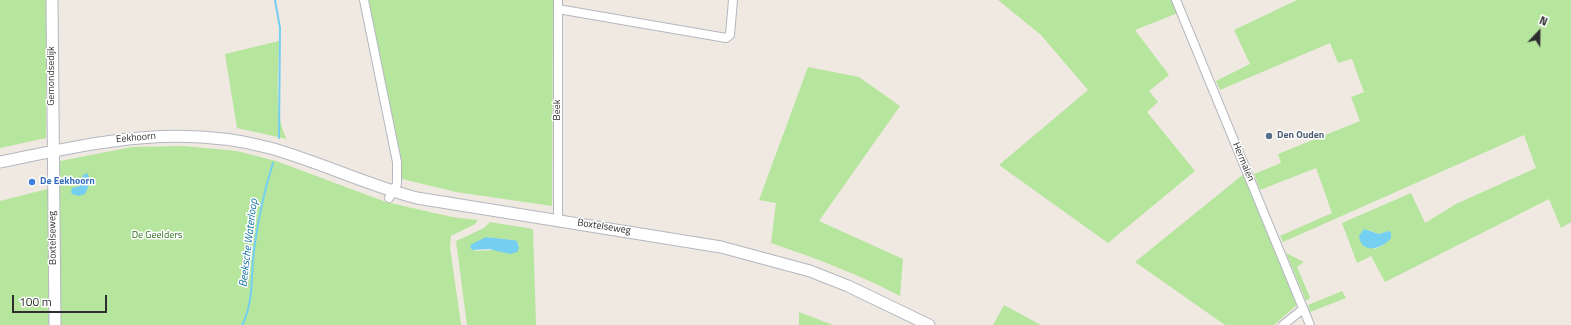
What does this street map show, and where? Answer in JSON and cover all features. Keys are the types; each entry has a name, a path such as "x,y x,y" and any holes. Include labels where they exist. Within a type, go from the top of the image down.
{"main road":[{"name":"Gemondsedijk","path":"52,0 52,151"},
{"name":"Eekhoorn","path":"0,162 52,151 147,136 183,136 236,141 272,149"},
{"name":"Boxtelseweg","path":"272,149 392,195 684,239 769,259 848,286 929,325"},
{"name":"Boxtelseweg","path":"52,151 54,325"}],"street":[{"path":"364,0 397,162 397,184 392,195"},
{"name":"Beek","path":"558,0 558,220"},
{"path":"558,9 726,38 730,35 733,0"},
{"name":"Hermalen","path":"1176,0 1310,325"},
{"path":"1283,325 1303,309"}],"green space":[{"path":"0,0 46,0 46,138 0,148"},
{"path":"368,0 553,0 552,206 456,192 402,179"},
{"path":"998,0 1173,0 1178,13 1135,30 1169,75 1149,91 1158,102 1147,112 1195,171 1108,243 999,165 1088,90 1041,35"},
{"path":"1297,0 1571,0 1571,222 1561,228 1549,199 1385,282 1371,256 1357,263 1342,223 1411,193 1425,223 1456,204 1536,168 1524,135 1283,242 1280,236 1332,213 1316,168 1260,190 1254,174 1281,163 1278,154 1360,121 1351,97 1364,92 1352,59 1338,63 1330,43 1220,90 1216,81 1250,64 1234,30","holes":["1368,230 1379,234 1389,231 1382,246 1375,249"]},
{"path":"279,41 278,105 280,118 287,139 237,128 225,54"},
{"path":"808,67 859,77 900,106 819,221 903,259 900,296 836,267 771,243 776,203 759,200"},
{"name":"De Geelders","path":"184,146 237,151 276,161 386,202 452,217 478,220 475,224 451,236 450,247 461,325 0,325 0,201 51,188 55,162 132,147"},
{"path":"1245,173 1298,304 1274,325 1225,325 1135,262"},
{"path":"490,222 533,229 536,325 467,325 456,241 484,228","holes":["486,237 513,240 519,245 495,250 474,251"]},
{"path":"1286,253 1304,262 1297,267 1310,298 1306,301"},
{"path":"1342,291 1346,298 1310,312 1308,305"},
{"path":"1004,305 1041,325 993,325"},
{"path":"799,312 833,325 799,325"}],"water":[{"path":"87,173 90,181 85,194 79,196 72,194 72,188 80,186 83,175"},
{"path":"1364,229 1379,234 1389,231 1391,232 1391,238 1383,245 1368,248 1361,242 1359,236"},
{"path":"486,237 517,241 519,248 517,252 510,254 489,249 472,250 470,246 472,244"}],"waterway":[{"name":"Beeksche Waterloop","path":"275,0 280,28 279,138"},
{"name":"Beeksche Waterloop","path":"242,325 249,307 254,250 259,217 273,163"}],"place":[{"name":"Den Ouden","path":"1269,136"},
{"name":"De Eekhoorn","path":"32,182"}]}
